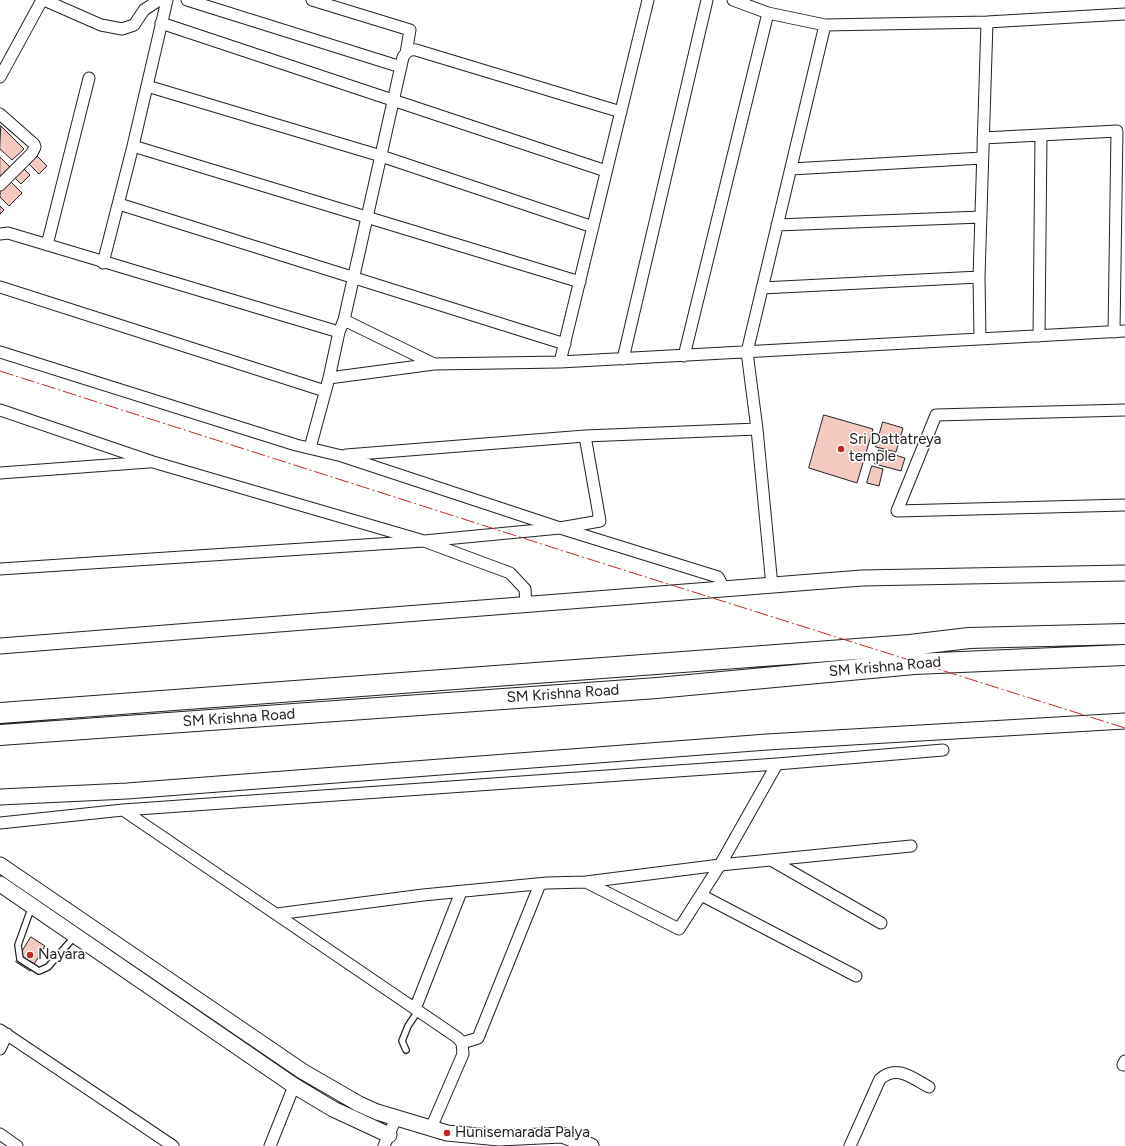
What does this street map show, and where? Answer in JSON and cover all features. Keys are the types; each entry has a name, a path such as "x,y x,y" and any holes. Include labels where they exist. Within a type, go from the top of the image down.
{"highway":[{"name":"SM Krishna Road","path":"0,713 910,645 969,638 1125,634"},
{"name":"SM Krishna Road","path":"0,735 657,688 914,664 1125,655"}],"street":[{"path":"0,77 43,0 101,25 122,29 134,25 144,10 159,0"},
{"path":"103,263 119,204 167,0"},
{"path":"187,0 401,67"},
{"path":"310,448 329,378 338,332 344,320 366,217 401,67 406,53 410,30 312,0"},
{"path":"560,362 648,0"},
{"path":"623,359 707,0"},
{"path":"733,0 768,13 825,25 987,22 1125,14"},
{"path":"684,356 768,13"},
{"path":"980,340 979,277 987,22"},
{"path":"162,23 606,171"},
{"path":"772,586 757,429 747,352 825,25"},
{"path":"406,53 411,50 416,50 621,112"},
{"path":"47,245 89,78"},
{"path":"146,86 380,156 593,227"},
{"path":"0,186 32,153 35,147 34,144 1,118"},
{"path":"329,378 434,364 560,362 1119,332 1117,131 983,138"},
{"path":"1039,336 1041,135"},
{"path":"133,146 580,282"},
{"path":"791,169 982,158"},
{"path":"119,204 565,344"},
{"path":"778,225 981,217"},
{"path":"0,234 8,233 103,263 338,332"},
{"path":"762,288 979,277"},
{"path":"0,287 325,391"},
{"path":"344,320 434,364"},
{"path":"0,352 310,448 342,456 560,528 718,577 725,590"},
{"path":"0,410 153,462 424,541 510,573 525,589 526,606"},
{"path":"1125,410 936,415 897,511 1125,505"},
{"path":"342,456 585,436 757,429"},
{"path":"0,569 424,541 560,528 600,521 585,436"},
{"path":"0,473 153,462"},
{"path":"0,646 526,606 862,578 1125,573"},
{"path":"0,797 127,791 767,742 1125,721"},
{"path":"0,823 123,810 777,764 943,750"},
{"path":"586,882 679,929 720,865 777,764"},
{"path":"123,810 417,1010 462,1043 463,1054 431,1128"},
{"path":"277,914 461,892 540,884 586,882 720,865 911,846"},
{"path":"772,860 881,923"},
{"path":"0,865 314,1079 359,1104 396,1118 447,1132 499,1138 562,1135 591,1146"},
{"path":"0,884 294,1086 386,1141 396,1118"},
{"path":"462,1043 478,1038 540,884"},
{"path":"417,1010 461,892"},
{"path":"701,895 856,976"},
{"path":"0,1049 4,1032 173,1146"},
{"path":"850,1146 880,1079 887,1073 900,1072 929,1087"},
{"path":"270,1146 294,1086"},
{"path":"0,1134 17,1146"}],"lane":[{"path":"32,906 18,945 20,959 39,971 48,967 75,936"},
{"path":"406,1050 402,1041 417,1010"}],"building":[{"path":"1,126 24,149 12,160 0,149"},
{"path":"37,156 47,166 39,174 29,164"},
{"path":"0,157 11,168 0,179"},
{"path":"23,168 30,175 21,184 14,177"},
{"path":"10,181 22,193 9,206 0,197 0,192"},
{"path":"0,206 4,210 0,214"},
{"name":"Sri Dattatreya temple","path":"824,415 873,429 857,483 809,468"},
{"path":"883,422 903,428 896,452 876,447"},
{"path":"879,450 905,458 901,471 875,464"},
{"path":"872,466 883,469 879,486 867,483"},
{"path":"31,937 45,946 30,971 16,962"}],"power":[{"path":"0,371 1125,728"}],"place":[{"name":"Sri Dattatreya temple","path":"841,449"},
{"name":"Nayara","path":"30,955"},
{"name":"Hunisemarada Palya","path":"447,1133"}]}
